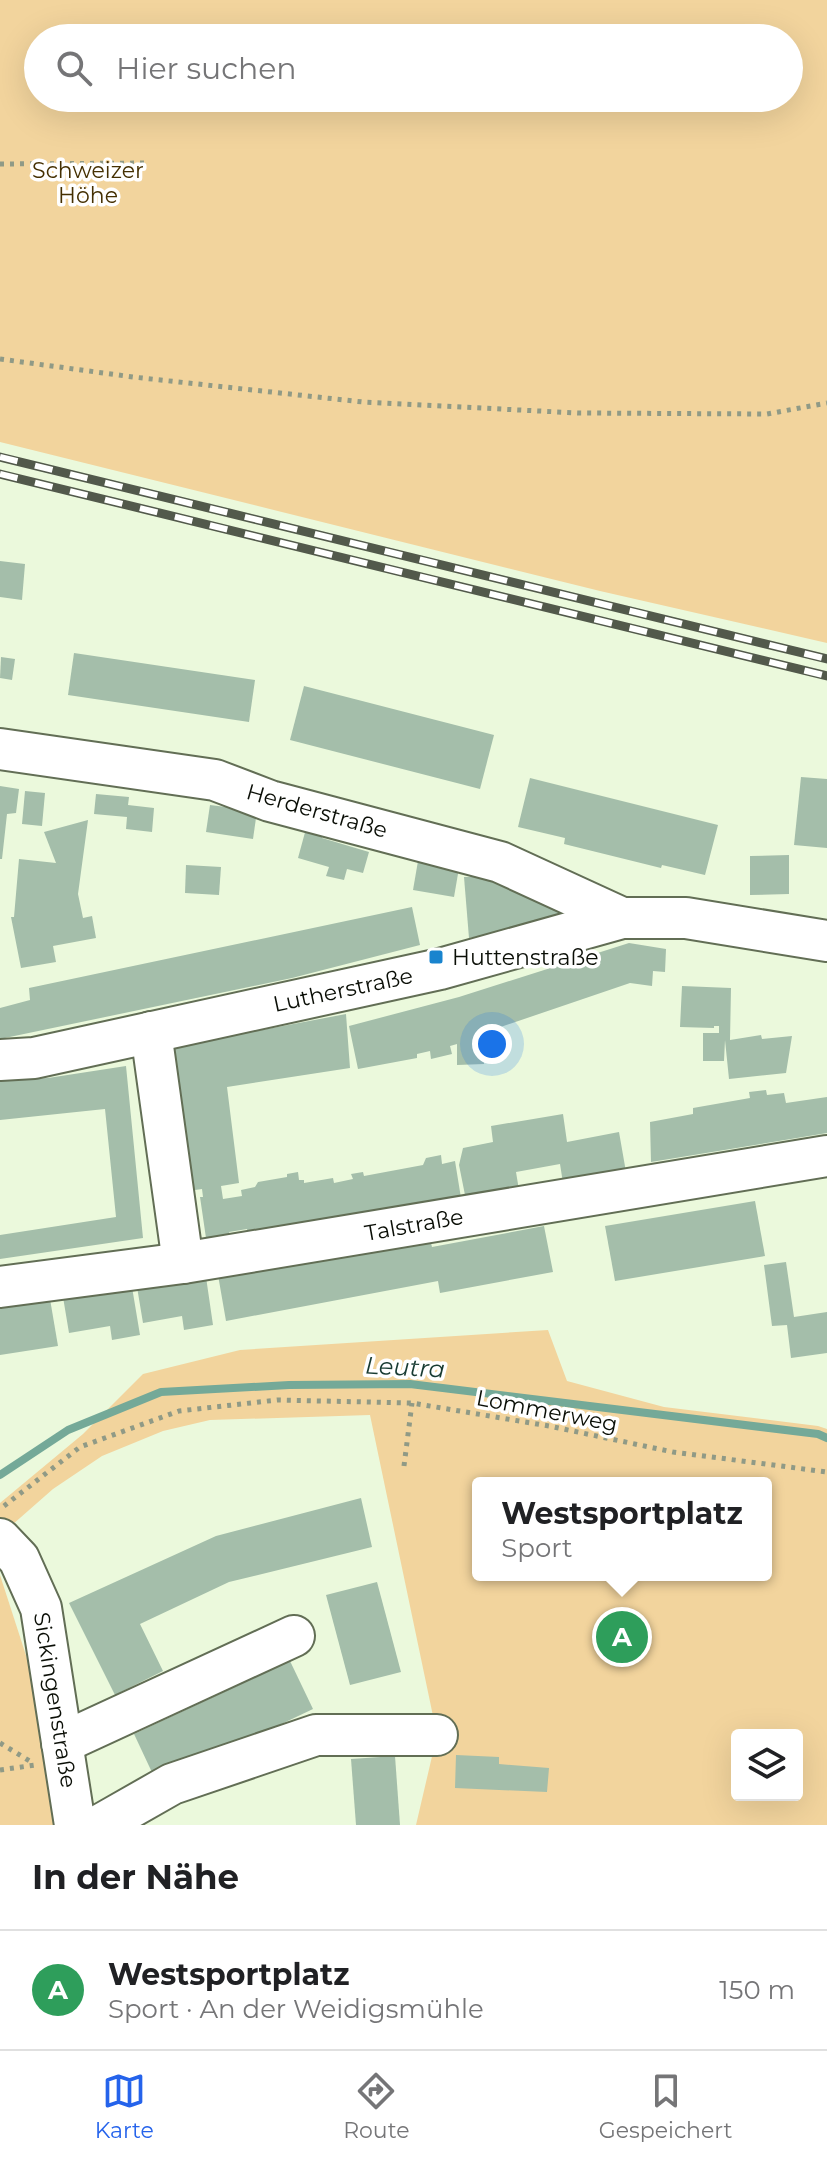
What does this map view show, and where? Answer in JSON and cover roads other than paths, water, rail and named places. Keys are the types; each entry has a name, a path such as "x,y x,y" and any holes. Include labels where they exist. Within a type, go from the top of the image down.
{"street":[{"name":"Herderstraße","path":"0,749 215,780 270,801 500,862 622,918"},
{"name":"Lutherstraße","path":"0,1060 34,1058 440,969 622,918 686,918 827,941"},
{"path":"151,1032 183,1263"},
{"name":"Talstraße","path":"0,1287 183,1263 827,1156"},
{"name":"Sickingenstraße","path":"0,1539 19,1559 41,1608 49,1754 75,1825"},
{"path":"49,1754 294,1636"},
{"path":"100,1825 172,1784 316,1735 437,1735"}],"waterway":[{"name":"Leutra","path":"0,1475 68,1430 161,1392 289,1385 410,1384 818,1434 827,1438"}],"railway":[{"path":"0,457 827,659"},
{"path":"0,474 827,676"}],"place":[{"name":"Huttenstraße","path":"436,957"},
{"name":"Westsportplatz","path":"622,1637"}],"park label":[{"name":"Schweizer Höhe","path":"88,182"}]}
